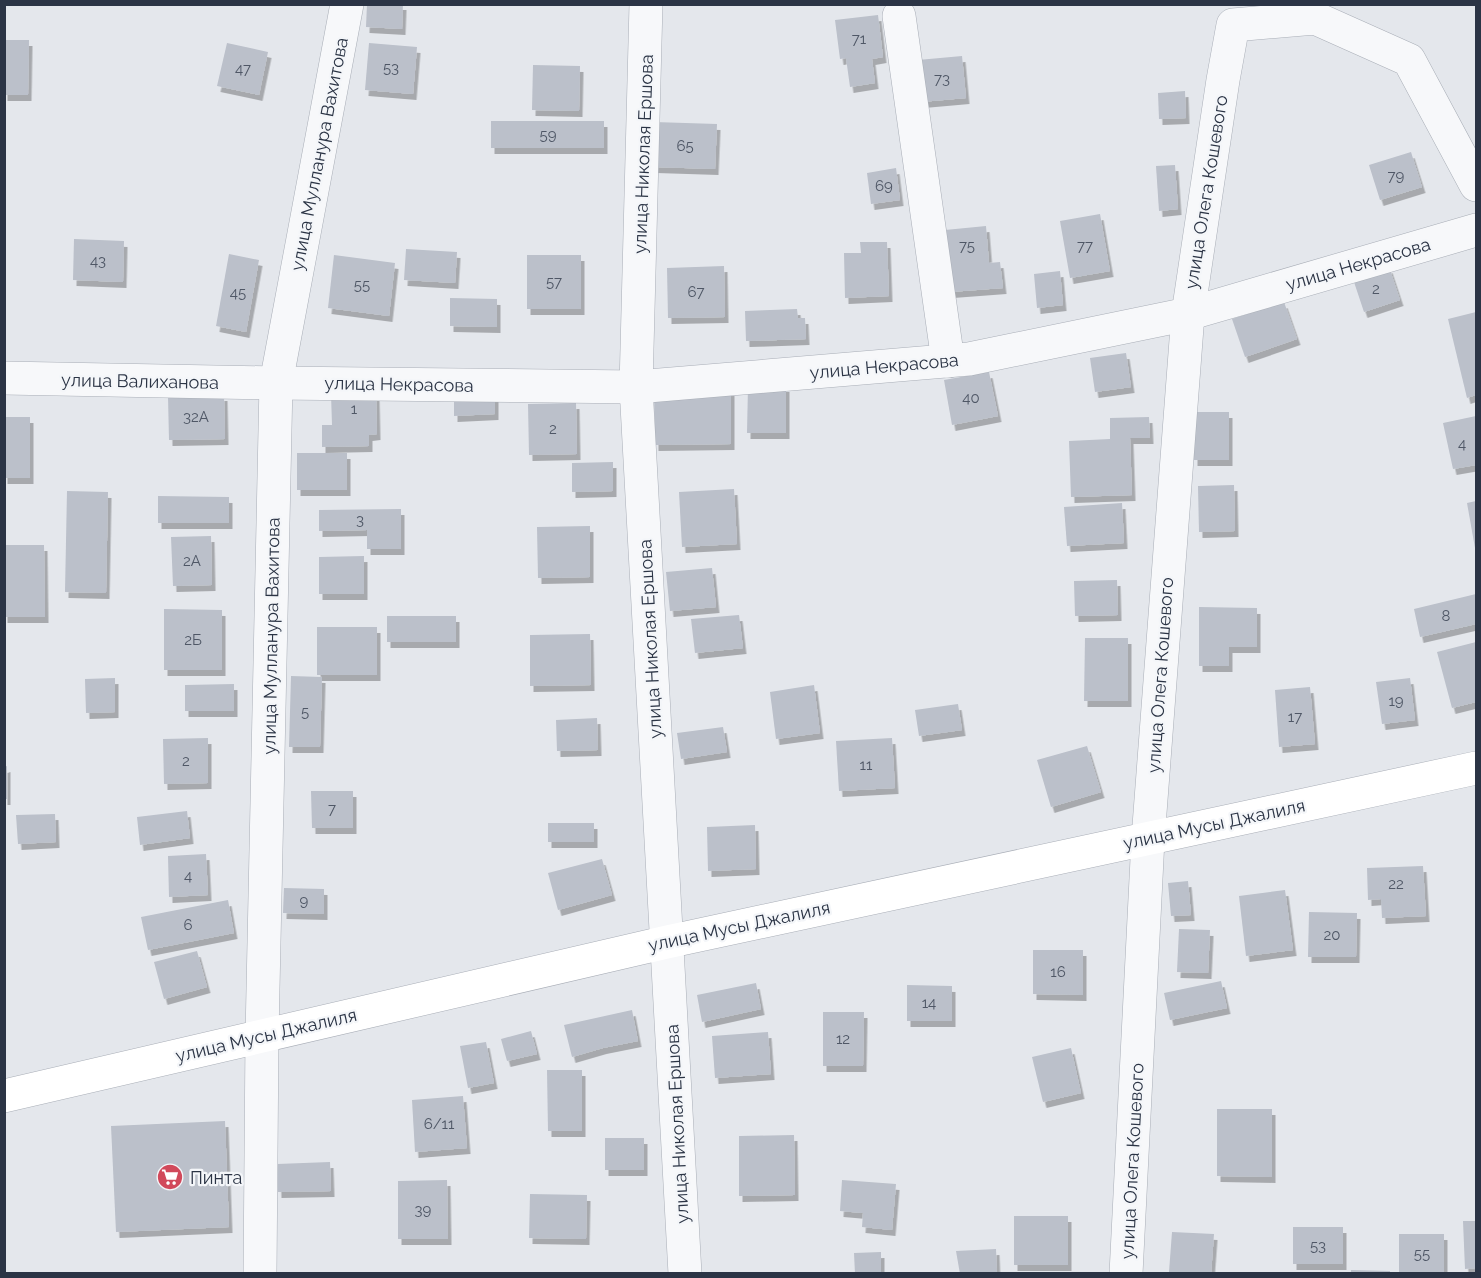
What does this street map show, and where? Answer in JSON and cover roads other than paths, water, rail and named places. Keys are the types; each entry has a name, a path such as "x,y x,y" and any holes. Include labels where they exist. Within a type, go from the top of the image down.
{"main road":[{"name":"улица Мусы Джалиля","path":"4,1096 667,942 1476,768"}],"street":[{"name":"улица Мулланура Вахитова","path":"260,1274 262,1036 276,383 347,4"},
{"name":"улица Николая Ершова","path":"646,4 636,387 686,1274"},
{"path":"899,16 948,361"},
{"name":"улица Олега Кошевого","path":"1126,1274 1148,839 1188,314 1233,26 1315,18 1409,60 1476,185"},
{"name":"улица Некрасова","path":"276,383 636,387 969,359 1188,314 1476,230"},
{"name":"улица Валиханова","path":"4,378 276,383"}],"place":[{"name":"Пинта","path":"170,1177"}]}
